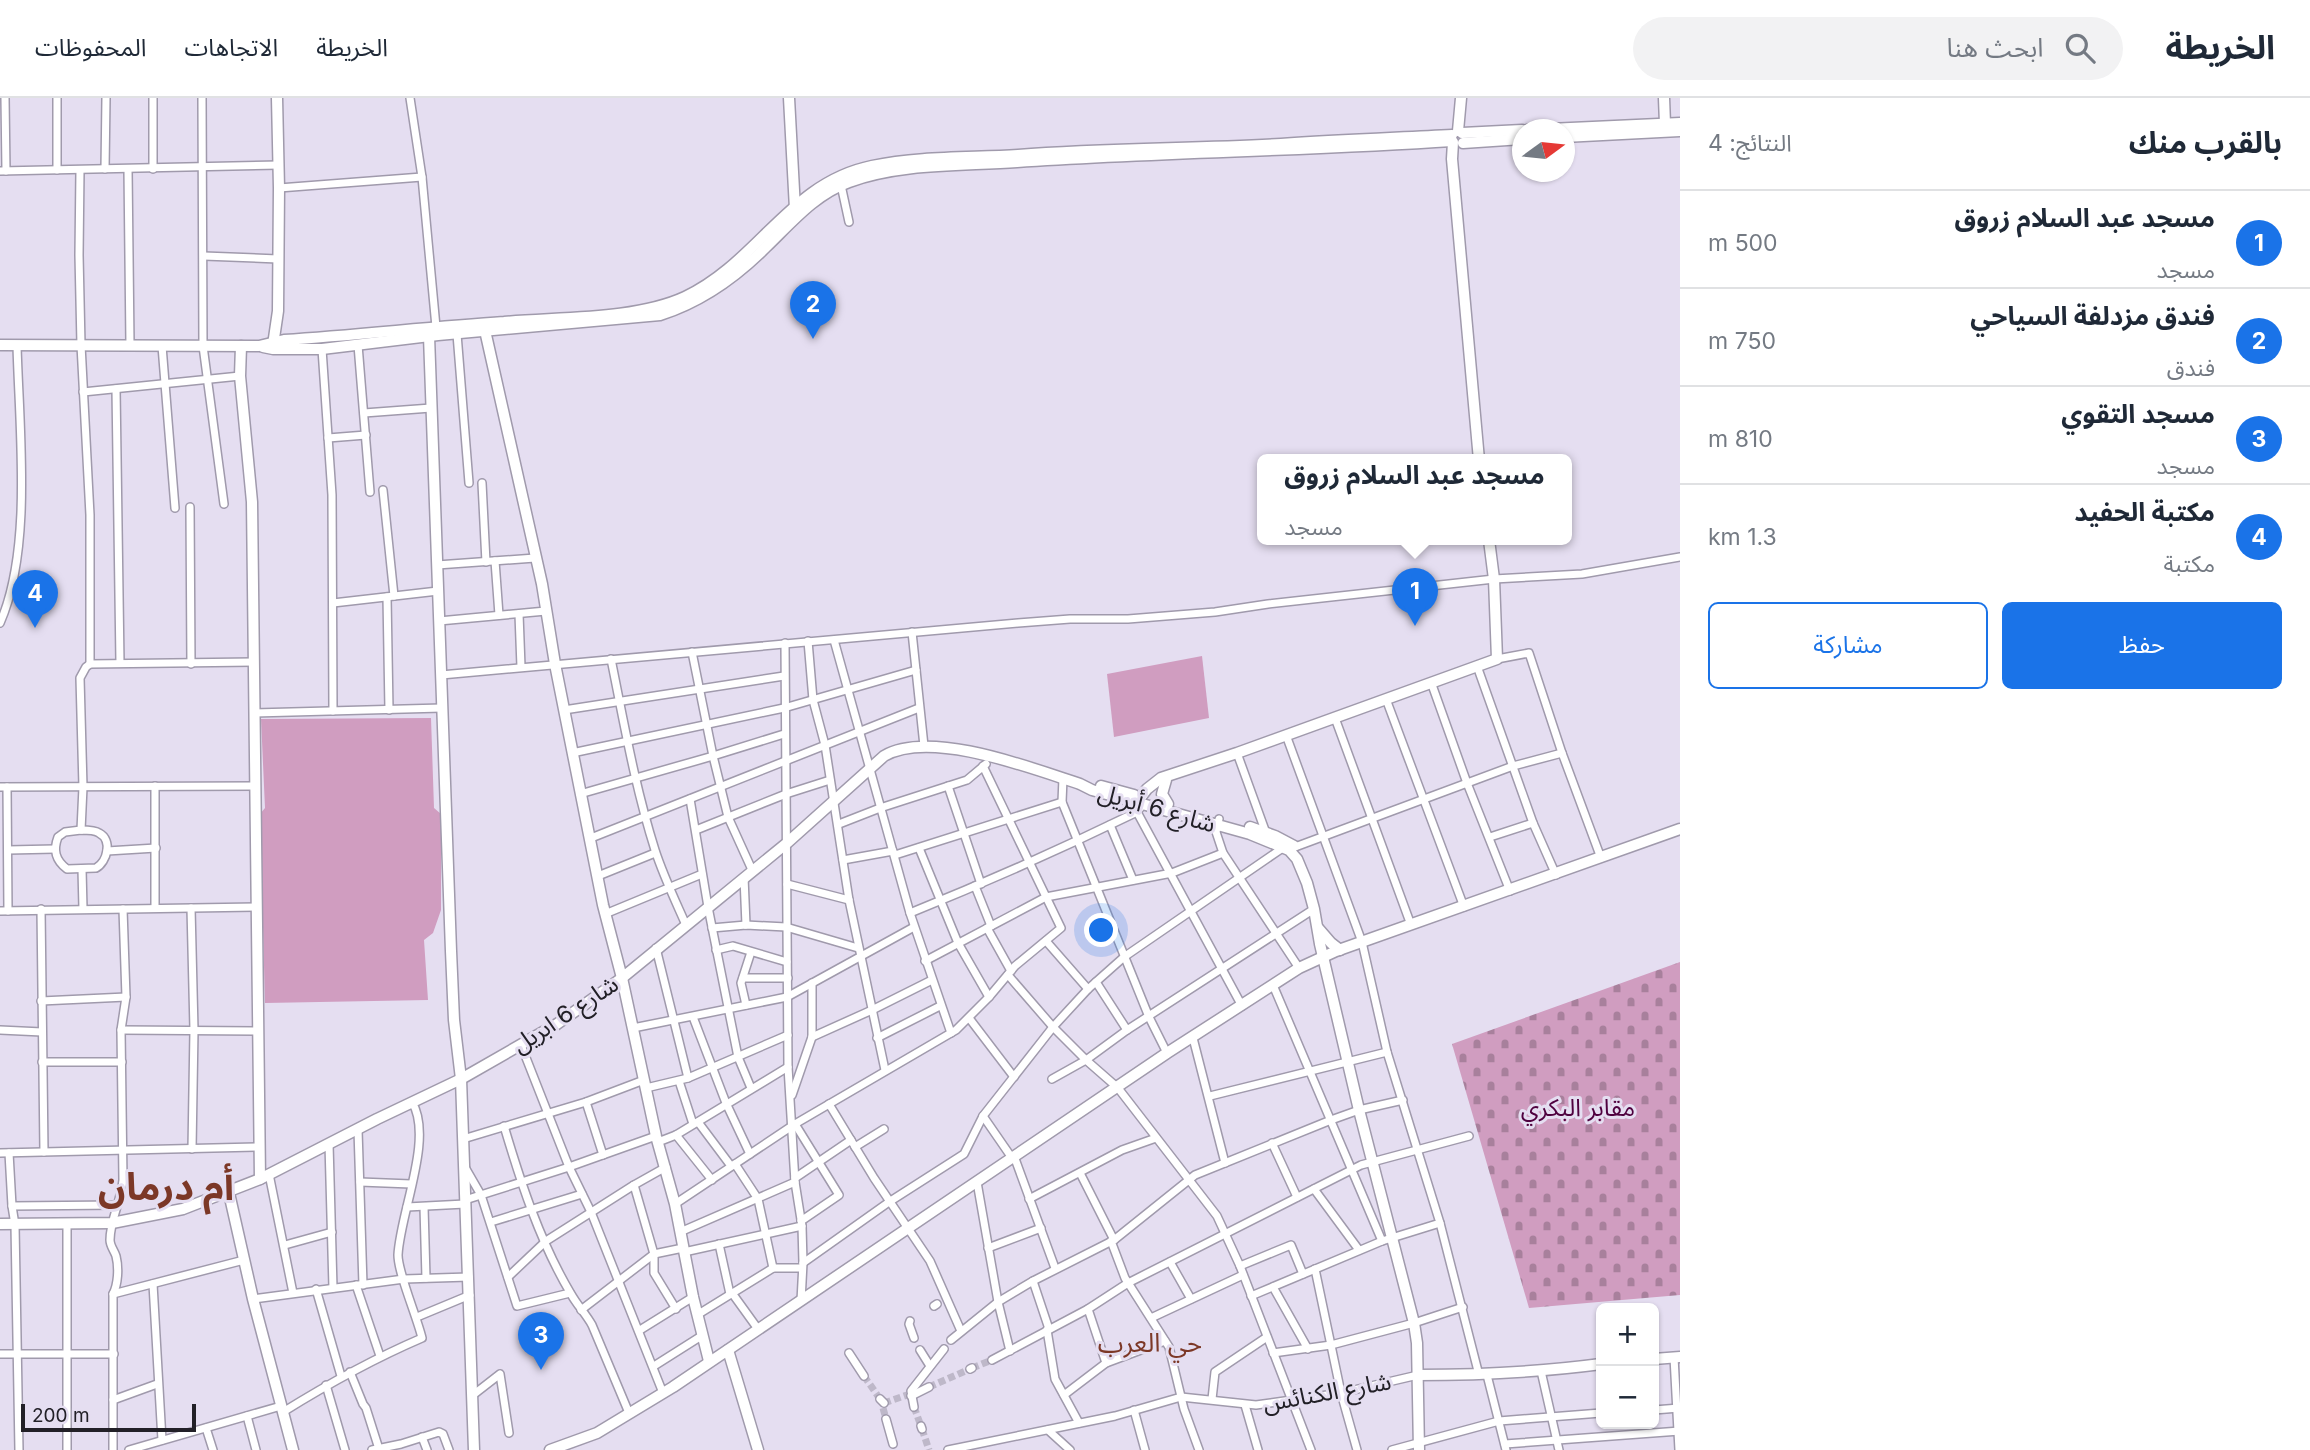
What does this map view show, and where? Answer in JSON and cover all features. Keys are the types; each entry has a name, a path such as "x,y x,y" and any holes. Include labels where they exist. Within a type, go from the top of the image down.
{"street":[{"path":"5,98 3,171 279,165"},
{"path":"57,98 57,170"},
{"path":"105,169 106,98"},
{"path":"153,98 153,169"},
{"path":"202,98 204,346 224,504"},
{"path":"273,346 278,311 277,98"},
{"path":"410,98 422,177 436,327"},
{"path":"789,98 796,211"},
{"path":"1461,98 1454,168 1478,454"},
{"path":"1664,98 1665,124"},
{"path":"1575,128 1680,123"},
{"path":"1575,136 1680,131"},
{"path":"1457,138 1512,132"},
{"path":"0,345 273,346 436,327 485,327 616,316 661,306 710,284 796,211 814,190 834,178 873,165 1457,138 1512,139"},
{"path":"796,211 841,185 874,174 1038,157"},
{"path":"128,169 130,345"},
{"path":"80,170 81,345 90,515 90,664"},
{"path":"792,175 802,185 814,190"},
{"path":"279,188 422,177"},
{"path":"841,185 849,222"},
{"path":"204,256 278,259"},
{"path":"278,311 285,345"},
{"path":"285,345 322,349 457,334 485,327"},
{"path":"485,327 546,611 605,914 622,978 657,1139 675,1204 709,1361"},
{"path":"457,334 469,483"},
{"path":"429,337 454,1020 461,1079 474,1450"},
{"path":"0,623 10,596 19,543 21,510 17,345"},
{"path":"358,345 370,492"},
{"path":"162,346 175,508"},
{"path":"241,346 240,376 251,502 260,1147 264,1176 285,1245 293,1293"},
{"path":"322,349 331,495 333,711"},
{"path":"83,392 240,376"},
{"path":"116,388 120,663"},
{"path":"364,413 432,408"},
{"path":"328,438 366,435"},
{"path":"482,483 486,562"},
{"path":"383,491 391,596 389,710"},
{"path":"190,507 191,664"},
{"path":"1490,545 1494,579 1497,659"},
{"path":"441,675 1070,619 1128,619 1215,612 1494,579 1582,575 1680,557"},
{"path":"437,565 535,558"},
{"path":"495,561 499,615"},
{"path":"333,603 438,591"},
{"path":"439,621 546,611"},
{"path":"519,614 521,667"},
{"path":"912,632 924,746"},
{"path":"834,639 914,927 951,1033"},
{"path":"808,641 813,700 825,745 858,948 885,1070"},
{"path":"785,643 788,1067 795,1180 801,1224 801,1301"},
{"path":"692,652 720,786 748,874 746,925"},
{"path":"1121,791 1165,779 1497,659 1529,653 1601,858"},
{"path":"611,659 645,816 656,853 686,925"},
{"path":"81,830 83,787 80,678 86,667 90,664 120,663 254,663"},
{"path":"1477,666 1533,823 1556,875"},
{"path":"572,752 784,708 916,670"},
{"path":"564,710 784,677"},
{"path":"1431,682 1510,891"},
{"path":"1386,699 1464,907"},
{"path":"254,713 442,708"},
{"path":"591,838 919,708"},
{"path":"1335,718 1411,925"},
{"path":"580,793 713,757 784,734"},
{"path":"1286,735 1362,942 1388,1052 1506,1447 1557,1439 1679,1431"},
{"name":"شارع 6 ابريل","path":"0,1224 112,1223 183,1209 229,1193 461,1079 557,1024 622,978 787,843 870,768 897,750 924,746 953,748 1080,784"},
{"path":"1237,753 1266,833"},
{"path":"698,1315 773,1268 803,1266 889,1202 964,1154 983,1116 1053,1027 1088,989 1125,957 1239,878 1289,847 1513,766 1562,753"},
{"path":"839,824 967,780 991,758"},
{"path":"675,1204 793,1126 951,1033 969,1018 1010,973 1062,926 983,766"},
{"path":"1063,778 1062,802 1149,1017 1167,1053"},
{"path":"910,913 1029,863 1110,825 1141,802 1165,779"},
{"path":"1165,779 1162,794 1168,804"},
{"path":"696,830 786,794 830,780"},
{"name":"شارع 6 أبريل","path":"1080,784 1121,791 1141,802 1168,804 1289,847"},
{"name":"شارع 6 أبريل","path":"1080,784 1092,790 1266,833 1289,847 1294,855 1307,883 1314,909 1373,1161 1388,1239 1414,1323 1419,1446"},
{"path":"155,786 155,908"},
{"path":"256,786 4,787 8,850 4,911 257,907"},
{"path":"948,786 989,927 1010,973 1053,1027 1118,1088 1212,1208 1240,1266 1311,1450"},
{"path":"690,799 738,1057 751,1088"},
{"path":"842,860 919,848 1062,802"},
{"path":"1141,802 1172,873 1242,1006"},
{"path":"1218,822 1216,832 1223,853 1299,968"},
{"path":"1490,837 1533,823"},
{"path":"1110,825 1133,880"},
{"path":"550,1450 597,1433 663,1393 1167,1053 1299,968 1325,955 1680,829"},
{"path":"81,830 102,835 107,850 101,866 67,869 57,858 55,849 58,837 65,832 81,830"},
{"path":"107,850 156,848"},
{"path":"919,848 958,943 989,997"},
{"path":"8,850 55,849"},
{"path":"598,876 656,853"},
{"path":"925,961 1046,897 1172,873 1223,853"},
{"path":"82,869 83,909"},
{"path":"605,914 702,874"},
{"path":"787,884 849,900"},
{"path":"191,908 194,1030 192,1149"},
{"path":"41,909 44,1152"},
{"path":"113,1450 113,1294 117,1286 116,1257 110,1244 112,1223 123,1180 121,1030 126,997 123,909"},
{"path":"1052,1079 1086,1060 1127,1030 1314,909"},
{"path":"712,928 746,925 786,927 858,948"},
{"path":"633,1028 788,997 914,927"},
{"path":"1318,927 1340,950"},
{"path":"1046,941 1088,989"},
{"path":"716,950 733,946 788,962"},
{"path":"656,948 688,1078"},
{"path":"746,1005 741,983 751,952"},
{"path":"743,978 788,978"},
{"path":"812,1037 932,979"},
{"path":"1096,982 1127,1030"},
{"path":"790,1103 812,1037 811,983"},
{"path":"1273,985 1352,1170 1388,1239"},
{"path":"41,1001 126,997"},
{"path":"877,1038 940,1006"},
{"path":"693,1017 726,1102 750,1154"},
{"path":"969,1018 1014,1077"},
{"path":"0,1030 42,1032"},
{"path":"121,1030 259,1031"},
{"path":"463,1139 645,1084 679,1081 788,1035"},
{"path":"1193,1038 1225,1163"},
{"path":"521,1045 569,1167 591,1212 640,1330 663,1393"},
{"path":"1209,1096 1388,1052"},
{"path":"42,1062 122,1062"},
{"path":"407,1207 465,1202 603,1155 676,1135 726,1102 788,1067"},
{"path":"679,1081 695,1123 733,1165 758,1199 773,1268"},
{"path":"951,1340 998,1302 1033,1280 1112,1241 1189,1179 1331,1120 1359,1110 1403,1100"},
{"path":"129,1450 152,1447 162,1440 282,1409 380,1356 422,1338 398,1255 418,1148 418,1112 412,1102"},
{"path":"586,1102 603,1155"},
{"path":"829,1104 889,1202 930,1261 941,1302 961,1331"},
{"path":"983,1116 1013,1157 1055,1268"},
{"path":"504,1126 532,1209 570,1293 592,1325 629,1413"},
{"path":"581,1310 654,1254 719,1244 801,1224 839,1197 793,1126"},
{"path":"680,1232 758,1199 795,1180 818,1162 884,1129"},
{"path":"358,1130 360,1285 380,1356"},
{"path":"676,1135 712,1180"},
{"path":"992,1360 1088,1309 1128,1283 1352,1170 1373,1161 1469,1136"},
{"path":"1029,1199 1122,1150 1156,1138"},
{"path":"1272,1143 1297,1197"},
{"path":"329,1144 332,1288"},
{"path":"0,1153 260,1147"},
{"path":"9,1153 15,1224 19,1450"},
{"path":"464,1165 481,1195 517,1306 570,1293"},
{"path":"508,1277 546,1241 666,1167"},
{"path":"1080,1173 1112,1241 1128,1283 1172,1356 1181,1397 1199,1450"},
{"path":"360,1182 411,1184"},
{"path":"977,1182 998,1302 1010,1351"},
{"path":"634,1185 654,1254 654,1273 676,1309"},
{"path":"1314,1189 1359,1250"},
{"path":"229,1193 253,1299 293,1450"},
{"path":"491,1222 582,1194"},
{"path":"12,1206 118,1205"},
{"path":"424,1207 426,1278"},
{"path":"1251,1296 1359,1250 1440,1223"},
{"path":"67,1225 67,1450"},
{"path":"988,1248 1041,1228"},
{"path":"285,1245 332,1232"},
{"path":"719,1244 731,1293 758,1329"},
{"path":"1240,1266 1291,1245 1303,1274"},
{"path":"113,1294 244,1260"},
{"path":"1170,1262 1191,1299"},
{"path":"1315,1269 1341,1393 1357,1450"},
{"path":"1151,1318 1243,1275"},
{"path":"253,1299 404,1279 469,1277"},
{"path":"1033,1280 1048,1329 1055,1379 1079,1423"},
{"path":"153,1284 162,1440"},
{"path":"1273,1287 1308,1349"},
{"path":"316,1289 341,1376"},
{"path":"417,1317 470,1295"},
{"path":"640,1330 694,1297"},
{"path":"1273,1353 1331,1345 1463,1307"},
{"path":"1088,1309 1106,1363"},
{"path":"910,1321 914,1338"},
{"path":"654,1366 703,1335"},
{"path":"1212,1399 1215,1372 1267,1337"},
{"path":"1064,1395 1106,1363 1165,1341"},
{"path":"920,1349 930,1366"},
{"path":"910,1395 944,1349"},
{"path":"728,1350 758,1450"},
{"path":"849,1353 864,1376"},
{"path":"0,1354 114,1354"},
{"path":"1659,1359 1677,1357 1679,1450"},
{"path":"1418,1375 1483,1375 1596,1365"},
{"path":"1541,1371 1559,1450"},
{"path":"350,1372 366,1408 379,1449"},
{"path":"473,1395 500,1374 509,1433"},
{"name":"شارع الكنائس","path":"948,1450 1079,1423 1181,1397 1245,1405 1292,1401 1418,1375"},
{"path":"113,1400 158,1384"},
{"path":"326,1385 345,1450"},
{"path":"910,1395 929,1387"},
{"path":"910,1395 914,1407"},
{"path":"1245,1405 1258,1450"},
{"path":"1659,1410 1678,1408"},
{"path":"1134,1410 1145,1450"},
{"path":"1392,1450 1419,1446 1499,1421 1596,1413"},
{"path":"247,1416 256,1450"},
{"path":"886,1419 893,1444"},
{"path":"206,1428 213,1450"},
{"path":"1048,1430 1070,1450"},
{"path":"372,1450 402,1447 422,1437 442,1432 449,1450"},
{"path":"422,1437 427,1450"},
{"path":"978,1444 985,1450"}],"green space":[{"path":"1202,656 1209,718 1114,737 1107,674"},
{"path":"431,718 434,808 441,814 441,910 433,933 424,940 428,1000 265,1003 260,814 265,808 261,719"},
{"name":"مقابر البكري","path":"1680,962 1680,1295 1529,1308 1452,1044"}],"tunnel":[{"path":"972,1368 992,1360"},
{"path":"929,1387 970,1369"},
{"path":"864,1376 880,1399"},
{"path":"884,1403 907,1395"},
{"path":"914,1407 921,1426"},
{"path":"883,1408 886,1419"},
{"path":"922,1429 929,1450"}],"place":[{"name":"فندق مزدلفة السياحي","path":"813,339"},
{"name":"مسجد عبد السلام زروق","path":"1415,626"},
{"name":"مكتبة الحفيد","path":"35,628"},
{"name":"مسجد التقوي","path":"541,1370"}],"district":[{"name":"أم درمان","path":"166,1186"},
{"name":"حي العرب","path":"1150,1342"}]}
